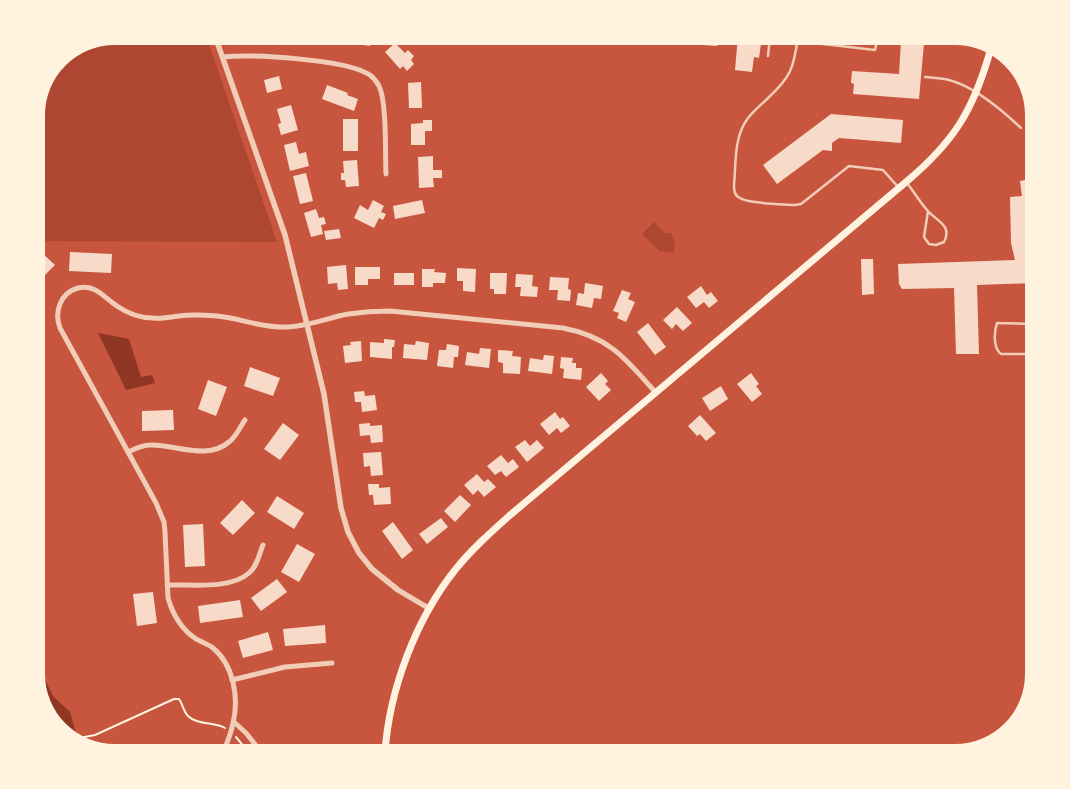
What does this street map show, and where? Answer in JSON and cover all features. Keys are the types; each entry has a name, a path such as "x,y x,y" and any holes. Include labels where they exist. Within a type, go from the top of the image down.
{"main road":[{"path":"387,744 390,716 397,685 417,634 454,571 488,534 936,156 952,137 965,117 976,94 989,54"}],"street":[{"path":"218,45 285,235 324,394 341,508 348,532 359,553 372,569 398,590 430,609"},
{"path":"223,57 237,55 322,62 350,68 370,75 376,81 383,96 386,174"},
{"path":"226,744 234,722 235,697 228,667 215,650 189,633 175,617 168,598 164,522 160,511 60,328 56,313 66,294 78,288 94,289 124,311 152,318 204,315 274,327 308,324 354,313 390,311 563,328 578,331 606,343 616,350 656,393"},
{"path":"128,452 139,446 150,444 191,450 216,449 230,442 245,420"},
{"path":"167,585 210,585 242,578 254,568 262,544"},
{"path":"232,680 285,667 332,663"},
{"path":"234,722 255,744"}],"lane":[{"path":"768,56 769,45"},
{"path":"797,45 795,61 790,75 782,86 746,121 740,134 734,192 739,198 746,201 801,204 849,166 883,170 899,188"},
{"path":"832,45 875,50 876,45"},
{"path":"925,77 949,80 962,85 994,104 1021,128"},
{"path":"906,182 928,212 940,220 946,228 948,236 944,242 936,245 929,244 924,237 928,212"},
{"path":"1025,324 997,323 995,327 996,348 1001,354 1025,354"}],"path":[{"path":"85,737 96,735 174,699 178,699 182,703 185,714 191,719 223,726 241,744"}],"shaded area":[{"path":"209,45 277,242 45,241 45,110 47,97 59,72 80,54 106,46"},
{"path":"654,222 665,233 671,233 675,241 674,253 659,251 642,234"},
{"path":"98,333 129,339 141,377 152,375 155,383 126,390"},
{"path":"45,679 53,696 70,712 76,732 62,720 54,709 47,692"}],"building":[{"path":"393,45 397,45 405,53 408,50 414,56 411,60 414,64 407,71 403,66 400,69 385,52"},
{"path":"737,45 761,45 759,58 754,57 752,72 735,70"},
{"path":"901,45 924,45 919,99 853,94 854,84 851,83 852,71 899,74"},
{"path":"279,76 282,89 267,93 264,80"},
{"path":"421,82 422,108 409,108 408,83"},
{"path":"327,85 358,99 354,111 322,99"},
{"path":"291,105 298,130 281,135 278,124 281,123 277,109"},
{"path":"831,114 903,120 901,143 839,138 832,143 832,151 823,150 777,184 763,165"},
{"path":"343,119 358,119 358,151 343,151"},
{"path":"423,120 432,120 432,131 425,131 425,145 411,145 411,124 423,123"},
{"path":"296,142 299,154 306,152 309,166 290,171 284,145"},
{"path":"433,156 433,170 442,170 442,178 433,178 434,187 419,188 418,157"},
{"path":"357,160 359,186 346,187 345,180 341,180 341,173 344,173 343,161"},
{"path":"306,173 313,201 300,204 293,176"},
{"path":"1025,180 1025,283 977,285 979,354 956,354 954,288 902,289 899,284 898,264 1015,260 1011,243 1010,197 1022,196 1020,181"},
{"path":"373,200 384,206 381,212 386,214 383,220 379,218 374,228 354,218 360,205 368,210"},
{"path":"422,200 425,213 395,219 393,206"},
{"path":"316,209 319,218 324,217 326,224 321,225 323,234 311,237 304,213"},
{"path":"339,229 341,238 326,240 324,231"},
{"path":"70,252 112,254 111,273 69,271"},
{"path":"45,256 55,265 45,275"},
{"path":"861,259 873,259 874,294 862,295"},
{"path":"346,265 348,289 338,290 337,283 328,284 327,267"},
{"path":"355,267 380,267 380,279 368,279 368,285 355,285"},
{"path":"457,268 476,269 475,292 463,291 463,281 457,281"},
{"path":"422,269 435,269 434,272 446,273 445,283 433,283 433,287 422,287"},
{"path":"394,273 414,273 414,285 394,285"},
{"path":"490,273 507,273 506,294 494,294 494,289 490,289"},
{"path":"516,274 533,275 532,286 538,287 537,297 520,296 521,287 515,287"},
{"path":"550,277 569,278 570,301 557,300 558,290 549,290"},
{"path":"585,283 603,286 601,299 594,298 592,308 576,305 578,293 584,294"},
{"path":"701,286 707,295 711,292 718,301 709,308 704,302 696,308 687,297"},
{"path":"622,290 631,293 628,299 635,302 626,322 617,318 619,313 613,311"},
{"path":"677,307 692,323 683,331 676,324 672,329 663,320"},
{"path":"648,323 666,347 655,355 637,332"},
{"path":"384,339 395,340 394,347 392,347 392,359 370,357 370,342 384,343"},
{"path":"361,341 362,361 345,363 343,346 351,345 350,342"},
{"path":"416,341 429,343 427,360 403,358 404,344 415,345"},
{"path":"447,344 459,346 458,357 454,357 453,368 437,366 439,350 446,350"},
{"path":"480,348 491,349 489,368 465,365 467,352 479,354"},
{"path":"498,350 513,351 512,356 521,357 520,374 503,373 503,363 498,362"},
{"path":"544,355 554,356 552,374 528,371 530,358 543,360"},
{"path":"561,357 573,358 572,363 576,363 576,368 582,368 581,380 563,378 564,369 560,368"},
{"path":"250,367 280,378 273,396 244,386"},
{"path":"601,373 608,381 605,384 611,390 599,401 586,387"},
{"path":"751,373 759,384 756,386 762,394 752,402 737,384"},
{"path":"208,380 227,387 216,416 198,409"},
{"path":"721,386 728,399 710,411 702,398"},
{"path":"364,391 365,396 375,395 377,410 362,412 361,402 355,402 354,392"},
{"path":"173,410 174,430 142,431 142,411"},
{"path":"555,412 560,419 563,417 570,426 561,433 557,428 549,435 540,424"},
{"path":"700,415 716,433 706,441 700,434 697,436 688,426"},
{"path":"283,423 299,435 280,460 264,449"},
{"path":"370,423 370,426 382,425 383,442 371,443 370,435 360,436 359,424"},
{"path":"525,440 530,446 537,440 544,448 527,462 515,447"},
{"path":"381,452 383,475 371,476 370,466 364,467 363,453"},
{"path":"501,455 508,463 513,459 519,467 506,477 501,471 495,475 487,466"},
{"path":"477,474 484,482 488,479 496,487 484,497 478,490 473,495 464,485"},
{"path":"368,484 379,484 379,488 390,487 391,504 374,505 373,495 369,495"},
{"path":"460,495 471,505 455,522 444,511"},
{"path":"277,496 304,513 294,529 267,512"},
{"path":"242,500 255,513 233,535 220,523"},
{"path":"441,518 448,527 427,544 419,534"},
{"path":"393,522 413,550 402,559 382,531"},
{"path":"203,524 205,566 185,567 183,525"},
{"path":"297,544 315,554 299,582 281,572"},
{"path":"277,579 287,592 261,611 251,598"},
{"path":"153,592 157,623 137,626 133,594"},
{"path":"240,600 243,617 200,623 198,606"},
{"path":"325,625 326,643 285,646 283,629"},
{"path":"268,632 273,650 243,658 238,641"}]}
